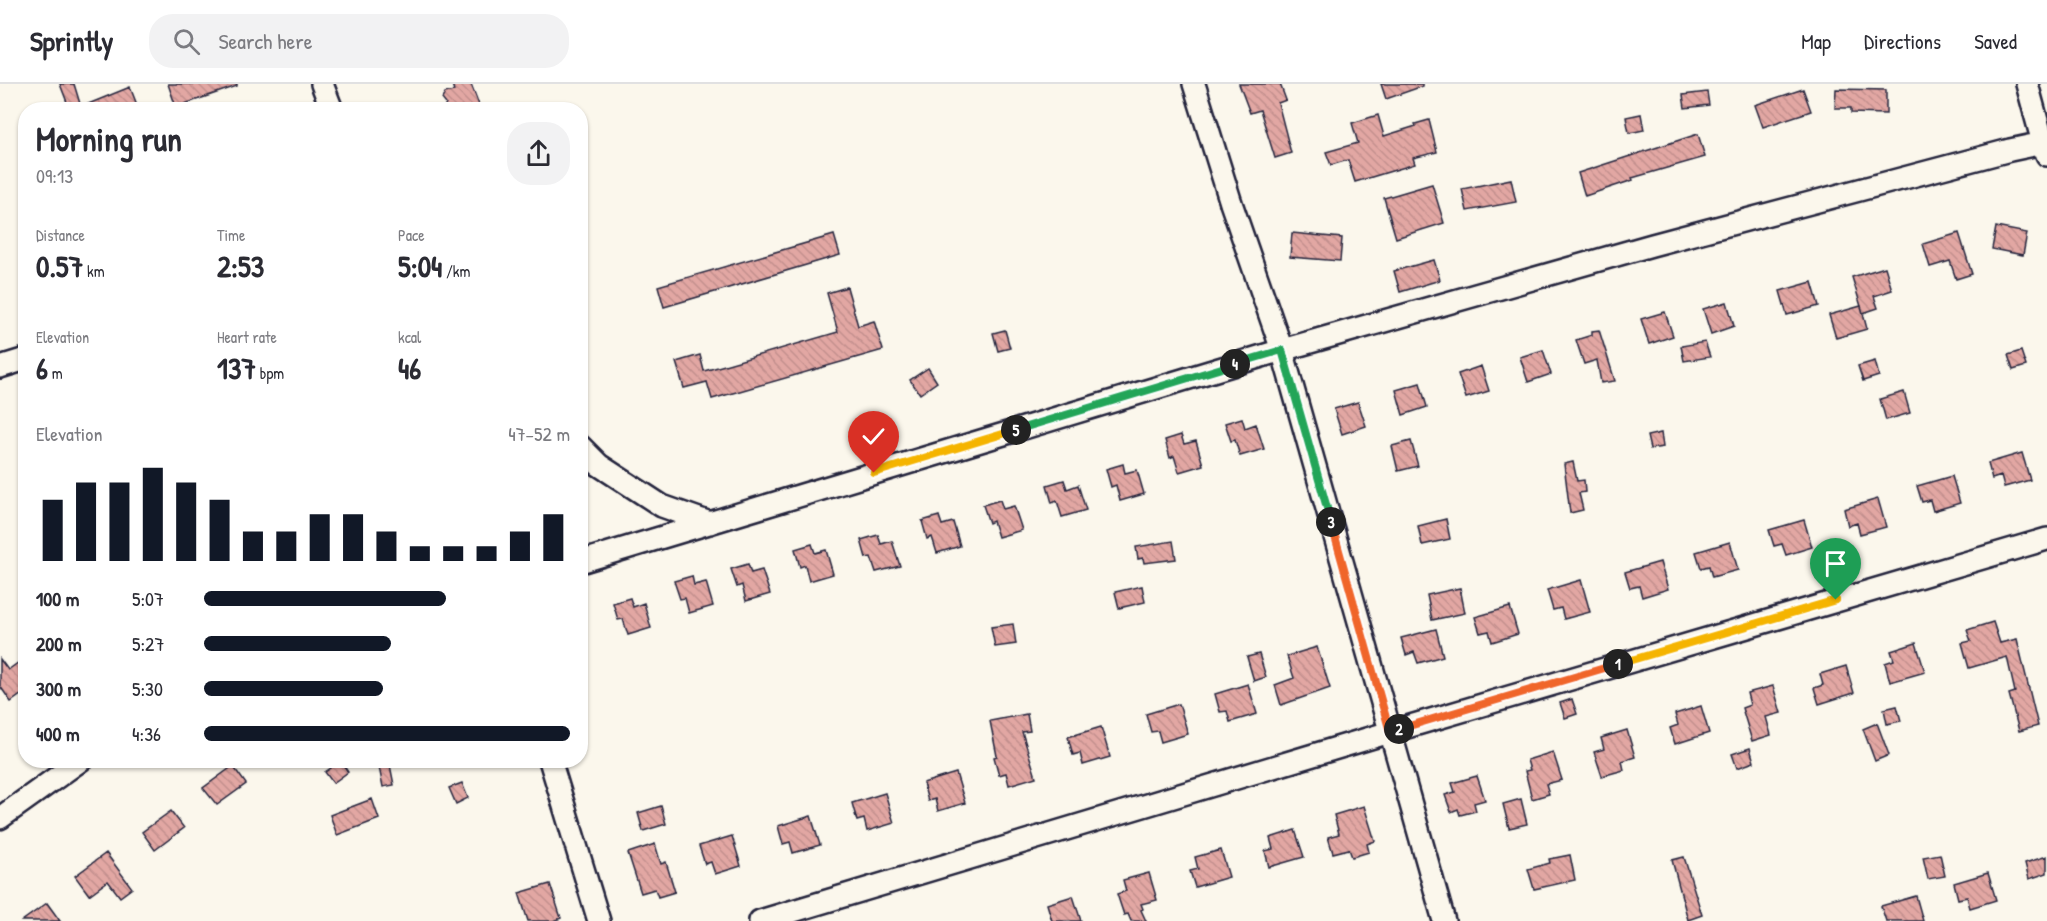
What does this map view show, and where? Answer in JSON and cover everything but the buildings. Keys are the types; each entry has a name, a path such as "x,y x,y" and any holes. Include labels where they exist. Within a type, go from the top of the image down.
{"street":[{"path":"322,84 329,102"},
{"path":"1194,84 1231,203 1282,350 1444,921"},
{"path":"588,560 1282,350 1652,244 2046,146 2027,84"},
{"path":"0,367 18,361"},
{"path":"588,454 600,465 662,506 711,523"},
{"path":"760,921 1390,732 2047,539"},
{"path":"0,818 70,768"},
{"path":"552,768 598,921"}],"route":[{"path":"874,473 1282,350 1390,732 1836,600"}]}
